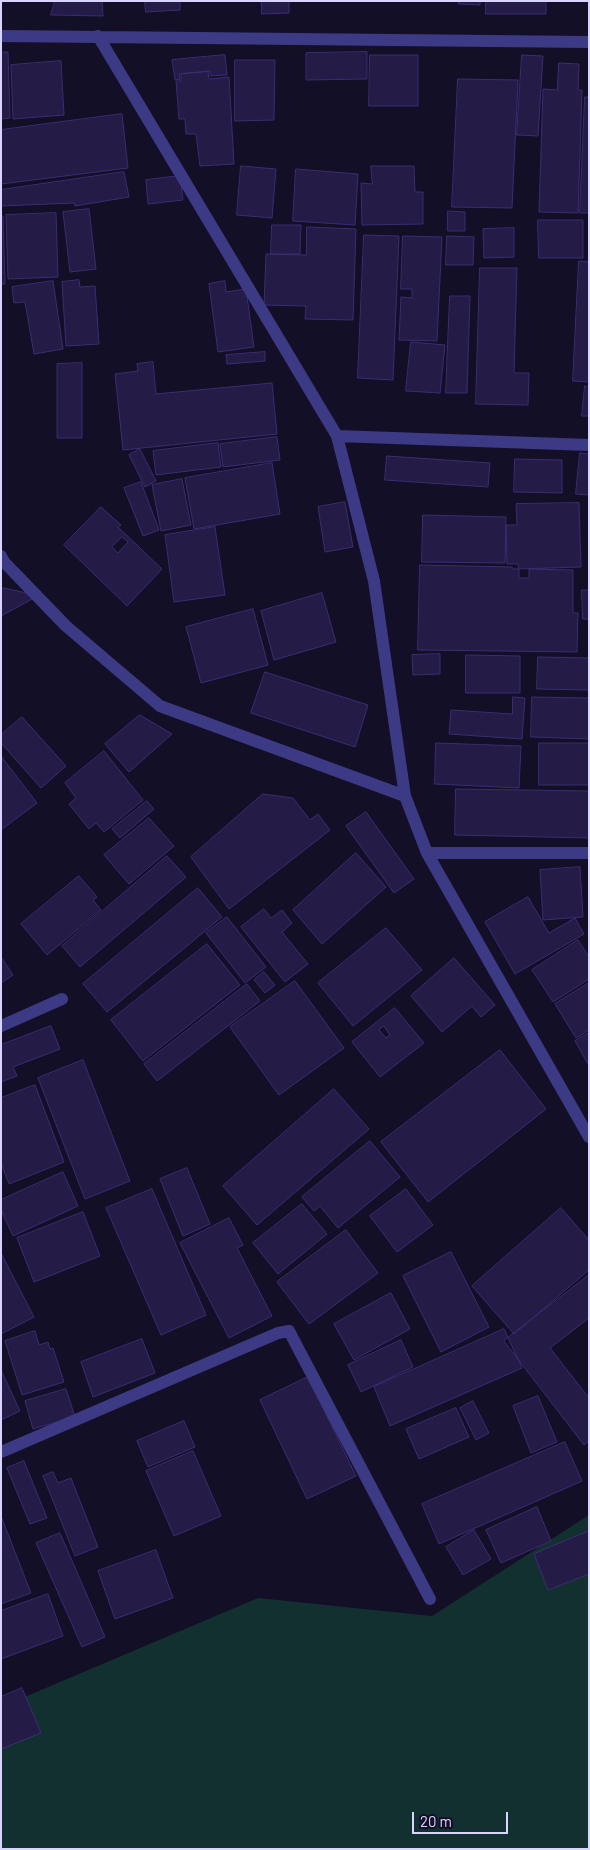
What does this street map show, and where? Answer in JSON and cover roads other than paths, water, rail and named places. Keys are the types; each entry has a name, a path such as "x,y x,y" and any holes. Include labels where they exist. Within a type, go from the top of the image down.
{"street":[{"path":"1,36 587,39"},
{"path":"98,36 337,436 374,581 405,796 427,854 589,1137"},
{"path":"337,436 589,446"},
{"path":"2,560 66,626 160,706 405,796"},
{"path":"427,854 589,853"},
{"path":"1,1026 62,998"},
{"path":"1,1452 278,1332 289,1331 430,1599"}]}
